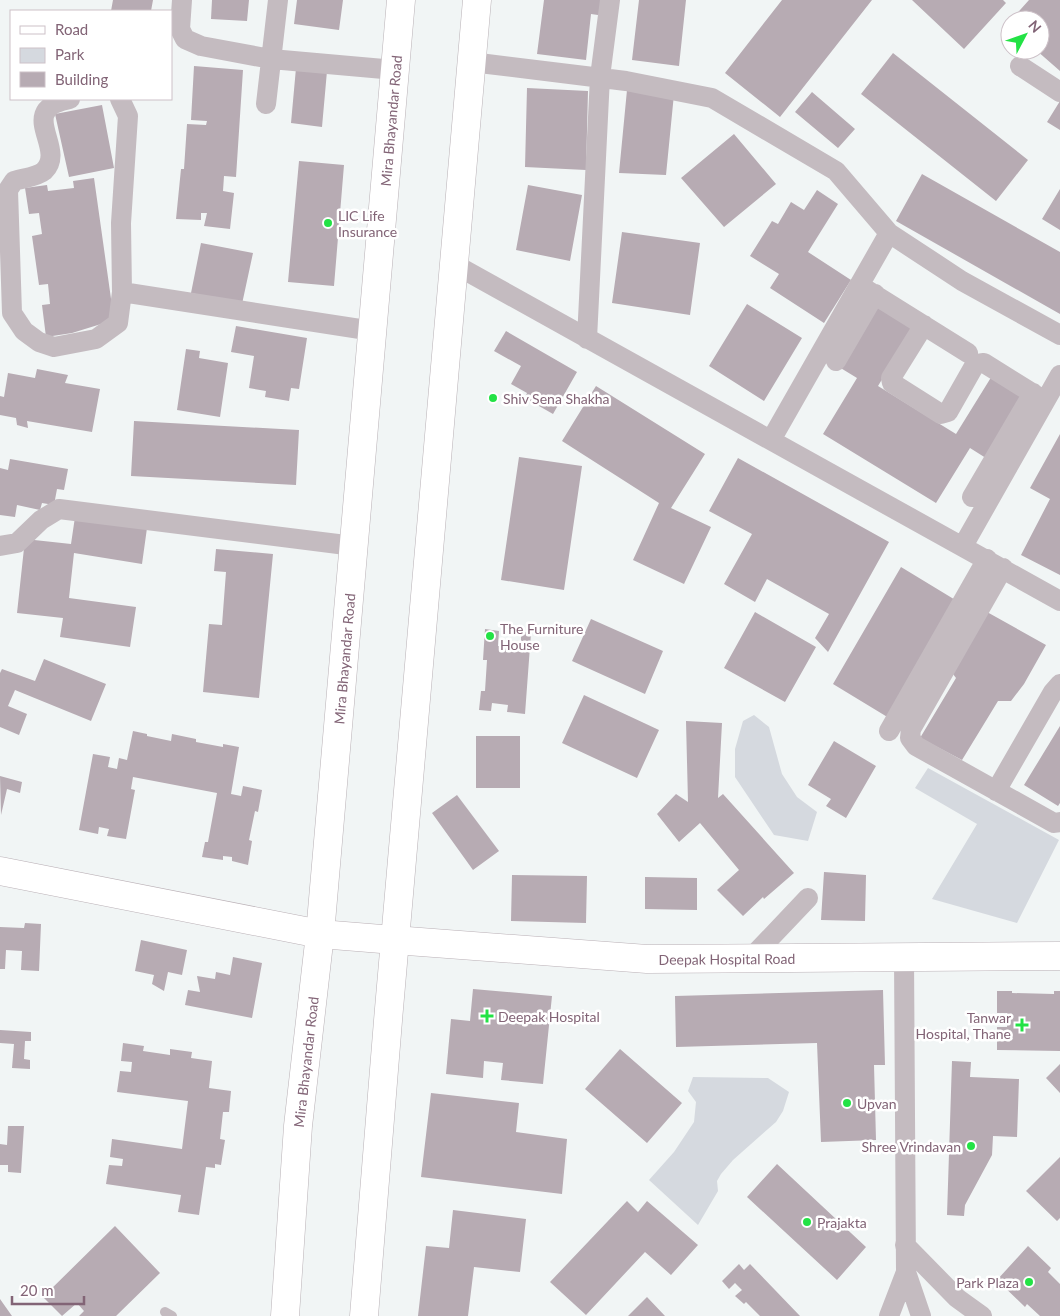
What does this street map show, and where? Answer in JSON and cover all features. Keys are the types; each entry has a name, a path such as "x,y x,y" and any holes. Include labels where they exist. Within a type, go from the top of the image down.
{"main road":[{"name":"Mira Bhayandar Road","path":"285,1316 298,1126 320,934 401,0"},
{"path":"364,1316 452,263 477,0"},
{"name":"Deepak Hospital Road","path":"0,871 320,934 394,940 647,959 1060,956"}],"street":[{"path":"182,0 180,29 185,39 201,46 271,59 395,70"},
{"path":"266,104 278,0"},
{"path":"587,339 600,78 610,0"},
{"path":"471,62 626,81 712,98 836,171 889,233 962,281 1060,335"},
{"path":"1020,66 1060,92"},
{"path":"65,100 55,102 45,111 43,120 50,158 45,170 14,181 8,190 12,313 24,331 40,342 54,347 96,339 118,323 122,292 121,222 128,116 120,100"},
{"path":"836,361 889,233"},
{"path":"452,263 1060,601"},
{"path":"867,290 968,354"},
{"path":"771,440 867,290"},
{"path":"122,292 373,331"},
{"path":"924,325 891,378 892,382 941,414 948,412 972,368 977,364 984,363 1039,397"},
{"path":"972,497 1039,397 1060,375"},
{"path":"963,546 1039,397"},
{"path":"0,546 17,544 41,520 59,509 354,546"},
{"path":"889,732 995,564"},
{"path":"995,564 911,729 910,738 916,746 996,791 1054,823 1060,822"},
{"path":"996,791 1053,692 1060,684"},
{"path":"752,958 808,898"},
{"path":"904,957 906,1272 921,1315 889,1316 906,1272"},
{"path":"905,1245 957,1298 982,1316"}],"green space":[{"path":"754,715 769,727 782,774 797,797 817,812 808,841 774,835 735,777 735,749 743,721"},
{"path":"928,768 1059,840 1017,923 932,899 977,824 915,788"},
{"path":"693,1077 768,1078 789,1092 783,1111 776,1122 733,1160 721,1174 717,1181 718,1191 698,1225 649,1180 674,1152 694,1122 696,1102 688,1091"}],"building":[{"path":"113,0 153,0 151,10 111,10"},
{"path":"212,0 249,0 247,21 211,19"},
{"path":"297,0 343,0 339,30 294,24"},
{"path":"544,0 607,0 605,16 591,14 586,60 537,54"},
{"path":"639,0 686,0 679,66 632,60"},
{"path":"782,0 872,0 780,117 725,73"},
{"path":"912,0 1003,0 1006,3 964,49"},
{"path":"1029,0 1060,0 1060,71 1047,60 1050,60 1050,10 1020,10"},
{"path":"893,53 1028,160 996,201 861,94"},
{"path":"194,66 243,70 236,177 224,176 223,191 234,193 230,229 204,226 207,213 201,213 201,220 176,219 181,169 184,169 187,124 206,125 207,121 191,120"},
{"path":"296,68 327,71 322,127 291,123"},
{"path":"527,88 588,91 586,170 525,167"},
{"path":"627,90 674,94 666,175 619,173"},
{"path":"812,92 855,129 838,148 795,112"},
{"path":"1060,101 1060,130 1047,122"},
{"path":"102,105 114,168 69,177 55,114"},
{"path":"734,134 776,184 724,227 681,178"},
{"path":"299,161 344,165 334,286 288,282"},
{"path":"922,174 1060,252 1060,314 896,221"},
{"path":"94,178 114,320 72,333 46,337 42,305 50,304 48,284 39,285 32,236 42,234 39,213 29,214 25,188 47,185 48,191 74,188 73,181"},
{"path":"528,185 582,195 570,261 516,250"},
{"path":"1060,189 1060,230 1042,219"},
{"path":"817,190 838,204 808,252 851,280 824,323 770,288 779,274 750,256 772,221 778,224 791,202 804,210"},
{"path":"622,232 700,243 690,315 612,303"},
{"path":"201,243 253,253 242,304 191,293"},
{"path":"879,301 916,323 878,386 956,434 995,371 1030,392 989,460 970,448 936,503 823,434 857,378 839,367"},
{"path":"747,304 802,338 764,401 709,366"},
{"path":"236,326 307,338 299,389 291,388 289,401 265,397 266,391 249,388 254,356 231,352"},
{"path":"506,331 577,372 553,414 525,398 527,393 511,384 521,366 494,351"},
{"path":"186,349 200,351 199,358 228,363 220,417 177,410"},
{"path":"37,369 68,375 65,383 100,389 92,432 27,421 28,428 17,425 16,418 0,415 0,396 4,397 8,373 35,378"},
{"path":"596,386 705,454 671,508 711,527 684,584 633,560 659,503 562,441"},
{"path":"134,421 299,430 296,485 131,476"},
{"path":"1060,434 1060,575 1021,555 1050,499 1030,488"},
{"path":"519,457 582,466 564,590 501,580"},
{"path":"738,458 889,542 828,652 815,638 829,614 767,579 755,602 724,584 752,534 709,511"},
{"path":"10,459 68,469 64,490 57,489 54,505 42,503 40,510 17,505 15,517 0,515 0,468 8,470"},
{"path":"75,517 147,528 142,564 74,553 69,598 136,607 130,647 60,637 63,618 17,613 25,539 71,544"},
{"path":"216,549 273,554 259,698 203,692 209,624 222,625 226,572 214,571"},
{"path":"901,567 957,601 889,718 833,684"},
{"path":"755,612 816,647 785,702 724,668"},
{"path":"987,612 1046,645 1024,684 1011,701 998,701 962,760 920,738 956,678 950,670"},
{"path":"591,619 663,651 645,694 572,661"},
{"path":"485,629 499,631 498,646 521,647 521,632 531,633 525,714 507,712 508,705 492,703 491,711 479,710 481,691 485,691 487,660 483,660"},
{"path":"44,659 106,684 91,721 15,690 8,706 27,714 19,735 0,727 0,673 2,669 35,681"},
{"path":"584,695 659,730 637,778 562,743"},
{"path":"686,721 722,723 718,798 723,794 794,873 764,899 763,897 743,916 717,890 739,870 700,823 679,842 657,814 676,794 688,802"},
{"path":"1060,726 1060,803 1058,806 1024,785"},
{"path":"133,731 171,741 172,734 196,739 196,742 223,747 223,744 239,747 231,794 241,796 243,786 262,790 258,812 255,811 249,840 252,841 248,865 232,861 232,857 223,856 223,860 202,857 205,842 208,842 217,793 133,777 131,789 135,790 126,839 107,836 109,829 99,827 98,834 79,830 93,754 110,757 108,767 117,769 119,758 127,760"},
{"path":"476,736 520,736 520,788 476,788"},
{"path":"834,741 876,766 846,818 826,806 831,799 808,785"},
{"path":"0,776 22,782 20,793 7,789 1,815"},
{"path":"457,795 499,851 473,870 432,813"},
{"path":"824,872 866,875 865,921 821,920"},
{"path":"512,875 587,876 586,923 511,921"},
{"path":"645,877 697,878 697,910 645,909"},
{"path":"25,923 41,924 39,971 21,970 22,951 6,950 5,969 0,969 0,927 24,928"},
{"path":"141,940 187,950 182,975 168,972 164,991 152,984 154,975 135,971"},
{"path":"233,957 262,963 252,1018 185,1005 188,990 200,992 197,976 215,979 216,972 230,975"},
{"path":"473,989 552,996 543,1084 501,1080 503,1063 484,1061 483,1078 446,1074 451,1019 470,1021"},
{"name":"Upvan","path":"883,990 885,1065 874,1065 876,1140 821,1142 817,1043 676,1047 675,996"},
{"path":"997,991 1054,994 1054,991 1060,991 1060,1051 997,1050 997,1027 1007,1027 1007,1013 997,1013"},
{"path":"0,1030 31,1032 31,1041 25,1041 24,1059 30,1060 30,1069 12,1068 14,1044 0,1043"},
{"path":"123,1043 144,1046 143,1051 170,1055 170,1049 192,1052 191,1058 212,1061 209,1088 231,1091 229,1112 223,1112 220,1139 225,1140 221,1165 215,1164 215,1168 206,1167 199,1215 178,1212 181,1195 106,1184 109,1165 122,1166 123,1159 110,1157 112,1139 182,1149 188,1101 117,1092 120,1071 131,1072 132,1062 121,1061"},
{"path":"620,1049 682,1103 647,1143 585,1089"},
{"name":"Shree Vrindavan","path":"952,1061 971,1062 970,1077 1019,1079 1017,1137 993,1136 992,1155 965,1205 964,1216 947,1215"},
{"path":"1060,1064 1060,1093 1046,1078"},
{"path":"431,1093 519,1103 516,1132 567,1139 562,1194 421,1177"},
{"path":"8,1126 24,1126 21,1173 8,1172 8,1165 0,1165 0,1144 7,1145"},
{"path":"1060,1157 1060,1218 1057,1221 1026,1191"},
{"name":"Prajakta","path":"777,1164 866,1247 837,1280 747,1197"},
{"path":"627,1201 638,1212 647,1201 698,1245 671,1275 645,1252 586,1315 550,1282"},
{"path":"453,1210 526,1219 520,1272 474,1267 468,1316 418,1316 426,1246 449,1248"},
{"path":"115,1226 160,1273 116,1316 79,1316 84,1311 77,1303 62,1316 43,1297"},
{"name":"Park Plaza","path":"1028,1246 1051,1268 1048,1272 1060,1284 1060,1316 1040,1316 1027,1304 1025,1307 997,1280"},
{"path":"739,1264 744,1270 750,1264 800,1316 760,1316 746,1302 744,1304 735,1296 742,1290 735,1283 729,1289 722,1281"},
{"path":"647,1297 665,1316 628,1316"},
{"path":"0,1299 12,1316 0,1316"}],"place":[{"name":"LIC Life Insurance","path":"328,223"},
{"name":"Shiv Sena Shakha","path":"493,398"},
{"name":"The Furniture House","path":"490,636"},
{"name":"Deepak Hospital","path":"487,1016"},
{"name":"Tanwar Hospital, Thane","path":"1022,1025"},
{"name":"Upvan","path":"847,1103"},
{"name":"Shree Vrindavan","path":"971,1146"},
{"name":"Prajakta","path":"807,1222"},
{"name":"Park Plaza","path":"1029,1282"}]}
